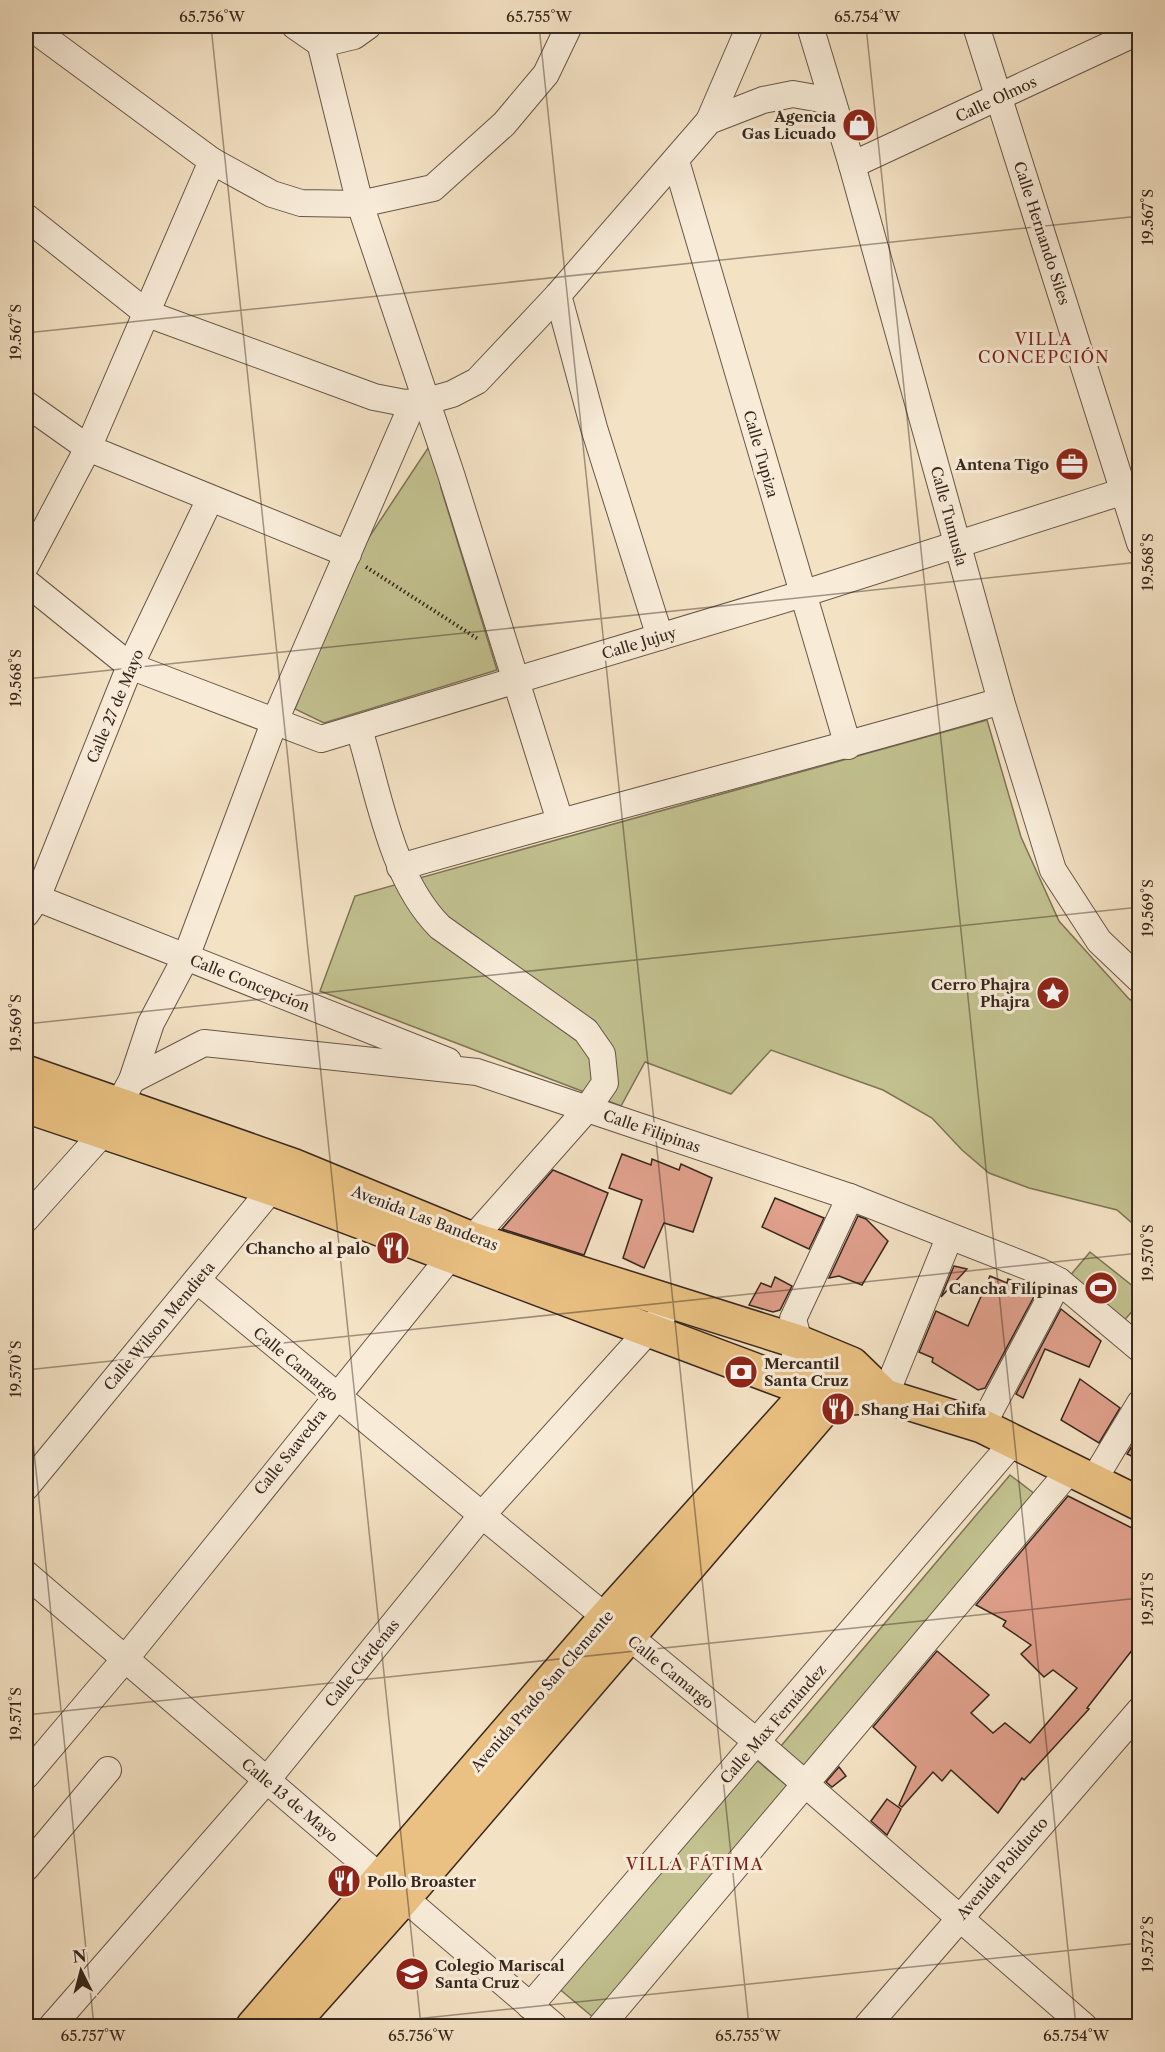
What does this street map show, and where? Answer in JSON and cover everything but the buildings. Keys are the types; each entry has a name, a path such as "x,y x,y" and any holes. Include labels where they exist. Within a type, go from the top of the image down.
{"main road":[{"name":"Avenida Las Banderas","path":"26,1072 126,1092 282,1177 461,1248 651,1330 810,1390 885,1396 982,1426 1140,1504"},
{"name":"Avenida Las Banderas","path":"26,1106 103,1133 282,1177"},
{"name":"Avenida Las Banderas","path":"461,1248 675,1301 798,1342 840,1359 885,1396"},
{"name":"Avenida Prado San Clemente","path":"290,2026 393,1888 616,1627 810,1390 840,1359"},
{"name":"Avenida Prado San Clemente","path":"253,2026 393,1888"}],"street":[{"path":"295,26 318,35 354,36 368,26"},
{"path":"29,28 212,161 272,194 301,203 360,204 433,188 504,124 546,74 569,26"},
{"path":"26,217 147,314 374,397 420,402 452,394 477,381 558,295 676,162 709,121 750,26"},
{"name":"Calle Tumusla","path":"810,26 852,165 1001,702 1053,870 1099,941 1139,980"},
{"name":"Calle Hernando Siles","path":"976,26 1131,488 1140,543"},
{"name":"Calle Olmos","path":"852,165 1140,31"},
{"path":"318,35 360,204 420,402 513,669 560,821"},
{"path":"709,121 763,100 793,94 832,101"},
{"path":"26,565 88,448 212,161"},
{"name":"Calle Tupiza","path":"676,162 848,746"},
{"path":"558,295 594,428 660,637"},
{"path":"26,1219 103,1133 126,1092 151,1023 186,957 274,723 348,554 420,402"},
{"path":"26,404 88,448 348,554"},
{"name":"Calle Jujuy","path":"274,723 321,739 359,729 513,669 660,637 957,546 1131,488"},
{"name":"Calle 27 de Mayo","path":"29,901 130,666 210,499"},
{"path":"26,582 130,666 274,723"},
{"path":"400,867 560,821 848,746 1001,702"},
{"name":"Calle Saavedra","path":"26,1776 124,1659 334,1396 461,1248 587,1109 605,1083 602,1054 586,1031 440,927 423,910 400,867 359,729"},
{"name":"Calle Concepcion","path":"29,901 186,957 477,1072"},
{"name":"Calle Filipinas","path":"126,1092 204,1043 477,1072 850,1197 1059,1281 1140,1349"},
{"name":"Calle Wilson Mendieta","path":"26,1487 282,1177"},
{"path":"810,1390 793,1319 850,1197"},
{"path":"885,1396 949,1238"},
{"name":"Calle Camargo","path":"197,1280 334,1396 757,1742 958,1919 1084,2026"},
{"path":"982,1426 1059,1281"},
{"name":"Calle Cárdenas","path":"52,2026 266,1781 482,1515 675,1301"},
{"path":"601,2026 805,1784 1082,1475 1140,1403"},
{"name":"Calle Max Fernández","path":"530,2006 1014,1441"},
{"name":"Calle 13 de Mayo","path":"26,1574 554,2026"},
{"name":"Avenida Poliducto","path":"867,2026 1140,1710"},
{"path":"26,1868 108,1770"}],"path":[{"path":"348,554 513,669"}],"shaded area":[{"path":"434,439 441,488 497,670 324,723 295,709 354,560"},
{"path":"987,720 1021,837 1059,921 1129,999 1139,1005 1139,1229 1117,1210 1029,1188 989,1173 962,1150 932,1118 883,1090 771,1050 731,1094 645,1062 621,1106 320,991 355,896"},
{"name":"Cancha Filípinas","path":"1090,1252 1139,1291 1139,1304 1117,1328 1063,1284"},
{"path":"1010,1475 1035,1494 807,1768 781,1746"},
{"path":"754,1758 791,1789 594,2018 557,1987"}],"place":[{"name":"Agencia Gas Licuado","path":"859,125"},
{"name":"Antena Tigo","path":"1072,464"},
{"name":"Cerro Phajra Phajra","path":"1053,993"},
{"name":"Chancho al palo","path":"393,1248"},
{"name":"Cancha Filípinas","path":"1101,1288"},
{"name":"Mercantil Santa Cruz","path":"741,1372"},
{"name":"Shang Hai Chifa","path":"838,1409"},
{"name":"Pollo Broaster","path":"344,1881"},
{"name":"Colegio Mariscal Santa Cruz","path":"412,1974"}],"district":[{"name":"VILLA CONCEPCIÓN","path":"1044,348"},
{"name":"VILLA FÁTIMA","path":"695,1864"}]}
